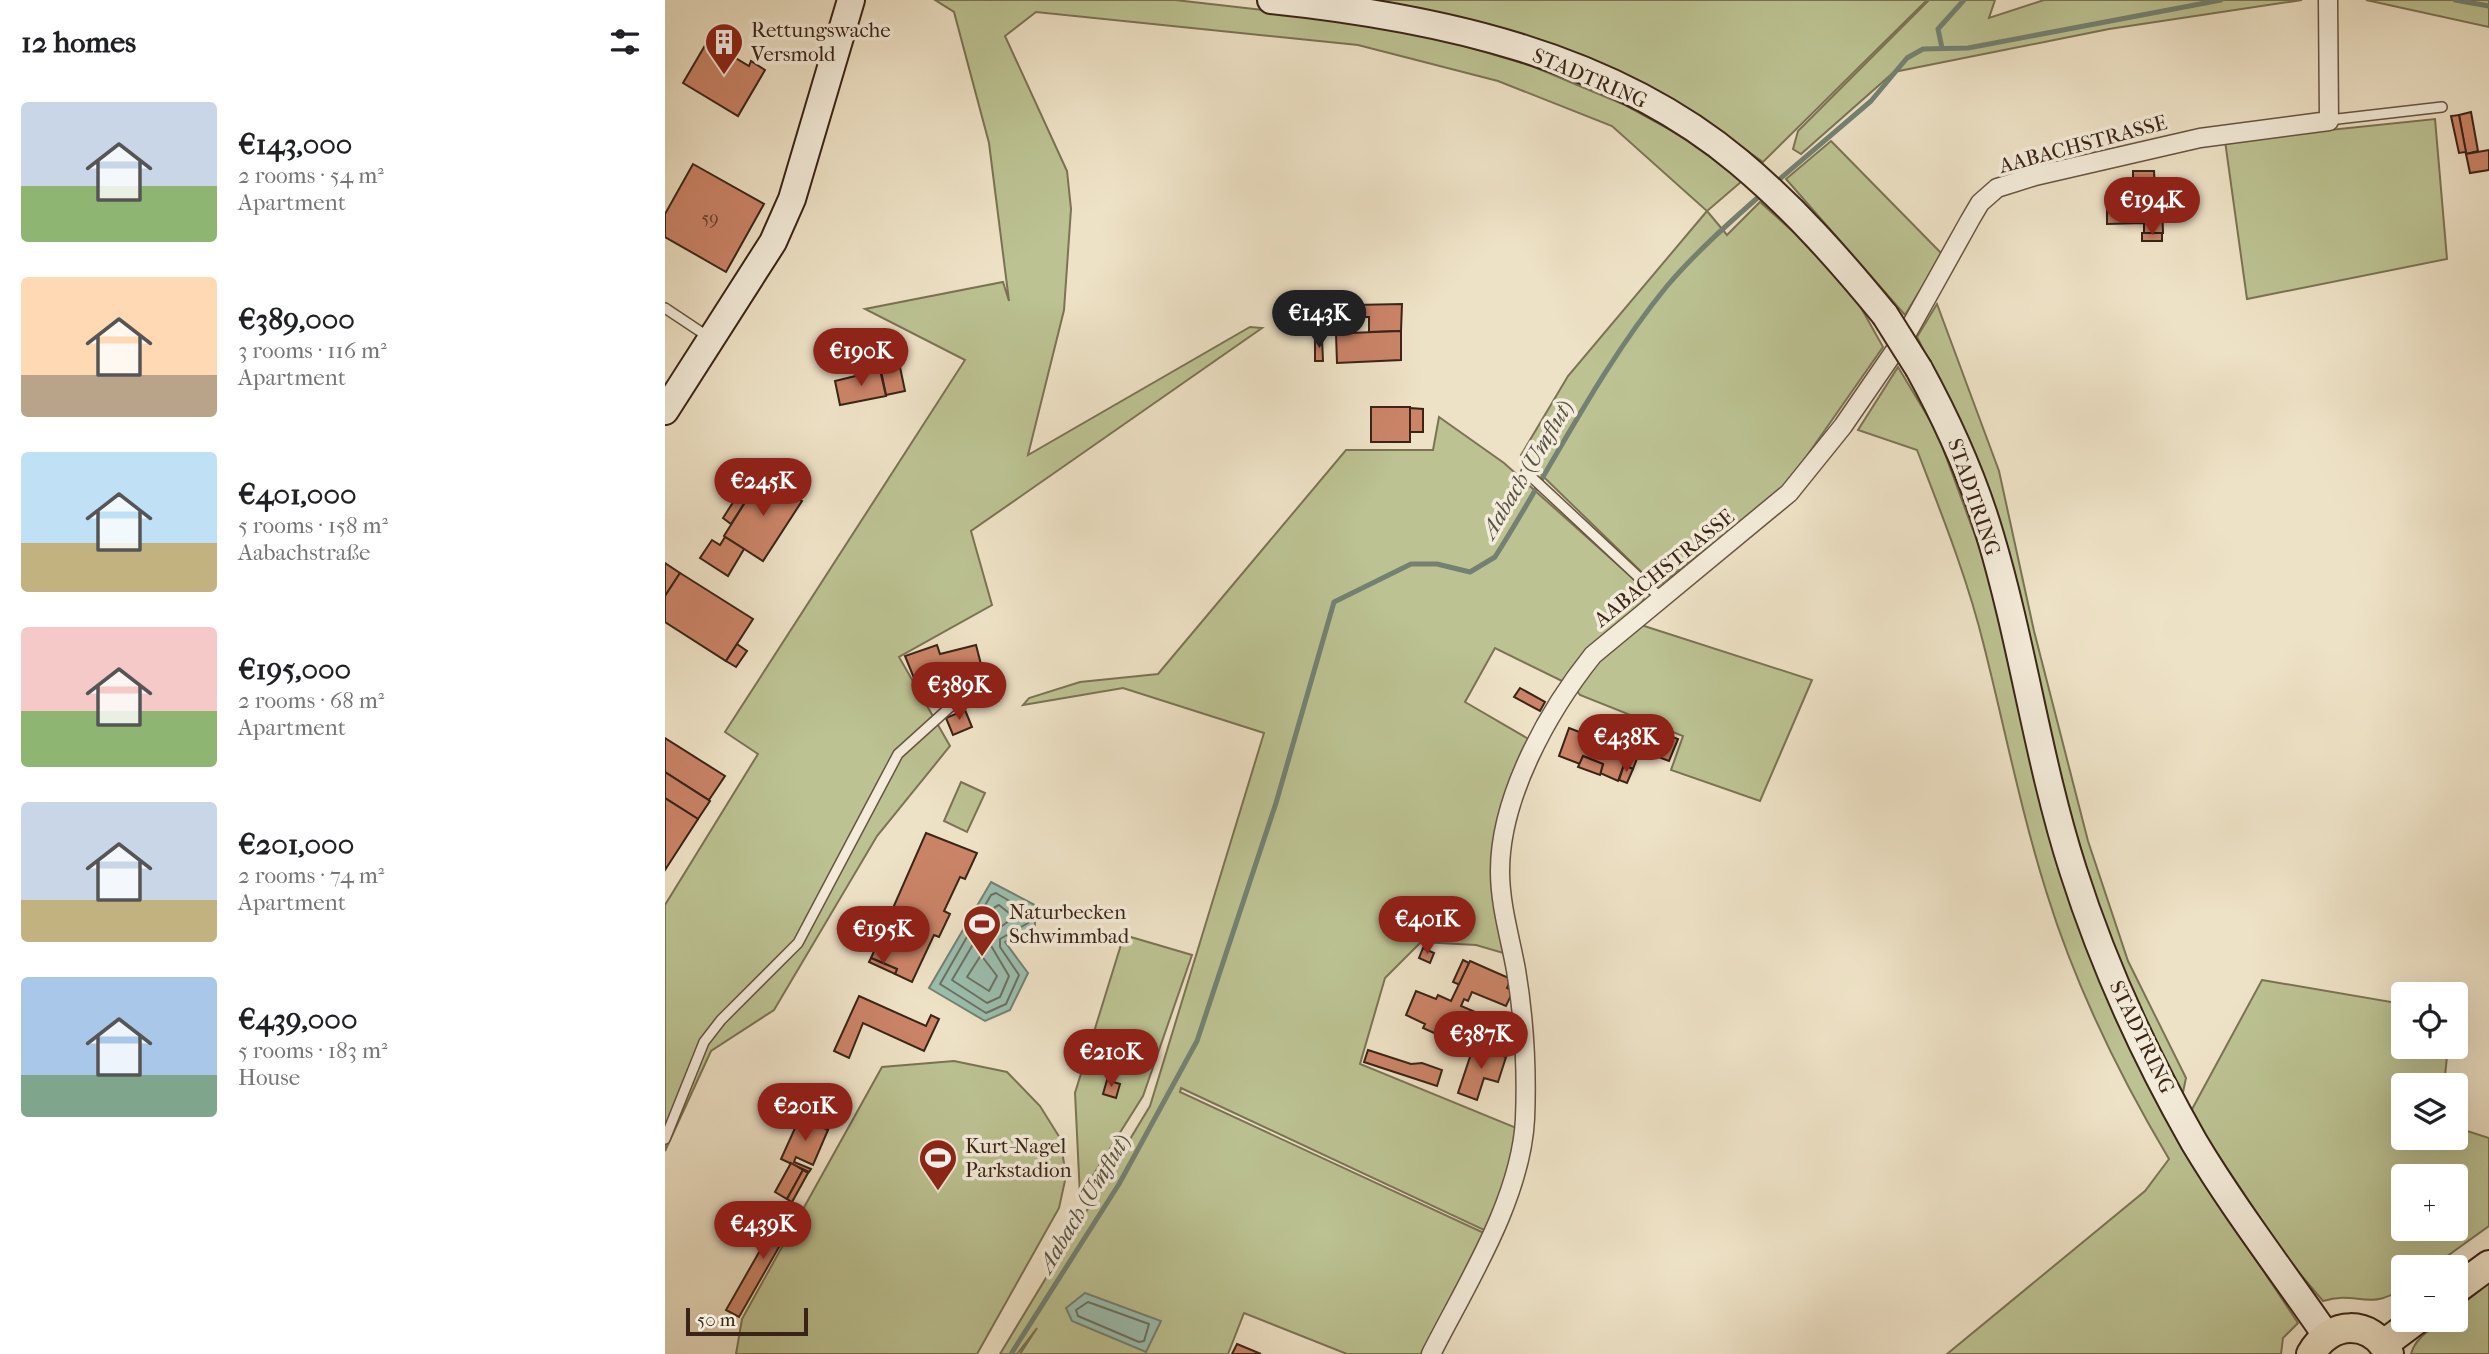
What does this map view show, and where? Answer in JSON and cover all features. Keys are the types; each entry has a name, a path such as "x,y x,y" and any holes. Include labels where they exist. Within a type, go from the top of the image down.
{"main road":[{"path":"2468,1281 2488,1267"},
{"path":"2318,1345 2350,1327 2374,1335 2386,1349 2404,1332"}],"street":[{"name":"STADTRING","path":"1271,0 1405,18 1479,35 1555,60 1664,110 1738,160 1793,210 1834,252 1885,315 1944,414 1968,471 1990,536 2073,871 2124,1005 2195,1142 2318,1345"},
{"path":"2328,0 2329,121"},
{"path":"665,411 773,242 792,199 847,4"},
{"name":"AABACHSTRASSE","path":"1431,1354 1497,1220 1517,1171 1525,1120 1523,1041 1516,972 1502,903 1500,868 1505,831 1518,785 1539,738 1570,683 1593,655 1770,510 1824,451 1907,333 1980,203 1997,188 2106,157 2173,143 2329,121"}],"lane":[{"path":"2329,121 2442,107"},
{"path":"665,308 712,339"},
{"path":"1530,475 1661,597"},
{"path":"665,1139 704,1042 721,1020 779,966 799,943 898,754 960,698"}],"shaded area":[{"path":"935,0 1175,0 1316,16 1441,39 1532,66 1625,105 1698,145 1742,181 1707,211 1612,126 1498,81 1358,45 1036,12 1005,36 1067,171 1071,209 1064,310 1028,455 1250,327 1262,328 971,531 992,605 899,657 950,746 877,836 774,1010 711,1051 665,1151 665,905 758,754 725,732 965,360 865,309 1003,282 1009,301 989,143 954,12"},
{"path":"1364,0 1927,0 1763,162 1706,122"},
{"path":"1929,0 1995,0 1989,18 2044,0 2302,0 2109,29 1894,72 1801,154 1793,149 1798,131"},
{"path":"2366,0 2489,0 2489,27"},
{"path":"2435,119 2447,259 2247,299 2225,141"},
{"path":"1831,141 1942,254 1905,315 1786,179"},
{"path":"1760,202 1809,246 1855,297 1883,347 1783,490 1657,587 1521,455 1568,376 1707,211 1727,235"},
{"path":"1937,304 1999,471 2034,631 2088,841 2128,961 2186,1078 2182,1097 2109,941 2067,803 1965,432 1917,337"},
{"path":"1898,367 1937,432 1988,571 2050,829 2199,1174 2298,1323 2283,1338 2281,1354 1947,1354 2145,1191 2169,1159 2100,1030 2071,963 2029,832 1970,597 1917,450 1858,430"},
{"path":"1439,417 1504,463 1646,590 1641,607 1564,682 1495,648 1465,702 1532,741 1507,809 1510,955 1476,945 1421,942 1385,978 1360,1064 1519,1129 1507,1183 1486,1231 1181,1088 1180,1092 1484,1233 1421,1354 1347,1354 1244,1313 1228,1354 1020,1354 1037,1328 1017,1354 1000,1354 1150,1106 1264,733 1123,688 1023,705 1029,698 1080,682 1158,674 1346,450 1433,450"},
{"path":"1638,624 1812,680 1760,801 1671,770 1683,736 1580,695 1575,688 1590,668"},
{"path":"961,782 985,793 967,832 944,821"},
{"path":"1124,935 1192,955 1143,1096 1080,1196 1075,1093"},
{"path":"2262,980 2391,1002 2391,1059 2447,1059 2445,1073 2391,1073 2391,1150 2468,1150 2468,1131 2489,1138 2489,1226 2449,1255 2391,1255 2391,1295 2372,1300 2335,1298 2323,1301 2290,1262 2190,1113"},
{"name":"Kurt-Nagel Parkstadion","path":"954,1061 1007,1072 1040,1106 1060,1138 1066,1176 1059,1208 977,1354 736,1354 742,1319 882,1067"},
{"path":"2489,1283 2489,1354 2411,1354 2417,1342 2428,1332 2468,1332 2468,1300"}],"water":[{"name":"Naturbecken Schwimmbad","path":"991,882 1035,905 1035,932 1018,934 1005,942 1028,973 1010,1010 985,1021 929,988"},
{"path":"1085,1293 1161,1321 1146,1352 1072,1321 1066,1308"}],"building":[{"name":"Rettungswache Versmold","path":"710,37 736,53 734,57 749,66 751,61 765,70 738,116 683,83"},
{"path":"2471,112 2478,151 2466,154 2459,115"},
{"path":"2459,115 2466,152 2459,153 2451,116"},
{"path":"2489,150 2489,170 2470,173 2466,154"},
{"path":"693,164 764,204 726,272 665,237 665,214"},
{"path":"2133,171 2154,171 2155,189 2133,189"},
{"path":"2137,189 2155,189 2153,203 2162,203 2163,233 2144,233 2144,223 2107,224 2107,204 2137,204"},
{"path":"2142,233 2162,233 2162,241 2142,241"},
{"path":"1402,304 1401,331 1369,332 1369,317 1355,317 1354,305"},
{"path":"1346,330 1349,333 1401,331 1401,360 1337,363 1336,334 1346,333"},
{"path":"1315,338 1322,338 1323,361 1315,361"},
{"path":"900,367 905,391 886,395 881,371"},
{"path":"880,370 886,396 840,405 835,381"},
{"path":"1371,407 1410,407 1410,442 1371,442"},
{"path":"1410,408 1423,409 1423,432 1410,432"},
{"path":"762,475 802,501 763,561 724,536"},
{"path":"746,482 754,488 731,524 723,518"},
{"path":"725,537 744,549 728,576 700,558 712,540 720,545"},
{"path":"665,563 680,573 665,596"},
{"path":"680,573 753,619 726,661 665,622 665,596"},
{"path":"737,644 747,651 736,667 726,661"},
{"path":"937,645 940,654 976,645 983,672 945,679 944,675 916,683 905,656"},
{"path":"1520,688 1545,702 1540,711 1514,697"},
{"path":"965,710 972,727 953,735 946,718"},
{"path":"1569,728 1629,751 1618,781 1600,773 1603,764 1583,756 1580,764 1559,756"},
{"path":"1662,733 1678,739 1669,761 1653,755"},
{"path":"665,738 725,776 709,800 665,772"},
{"path":"1629,753 1638,756 1633,769 1624,765"},
{"path":"1583,756 1603,764 1600,775 1578,767"},
{"path":"1624,765 1633,769 1627,783 1619,780"},
{"path":"665,772 710,801 698,819 665,798"},
{"path":"665,798 698,819 665,870"},
{"path":"926,833 977,853 965,879 960,877 944,911 950,914 939,937 934,935 912,982 895,974 897,969 871,958"},
{"path":"1423,948 1434,953 1430,963 1419,958"},
{"path":"871,958 897,969 895,974 869,962"},
{"path":"1463,960 1469,963 1460,985 1453,982"},
{"path":"1470,961 1511,979 1507,988 1513,991 1506,1006 1472,992 1468,1001 1464,999 1461,1006 1480,1014 1465,1047 1423,1028 1425,1024 1406,1015 1416,991 1436,999 1438,995 1451,1001"},
{"path":"859,996 926,1026 931,1015 939,1019 924,1051 863,1023 849,1058 834,1051"},
{"path":"1474,1045 1506,1057 1498,1082 1484,1078 1477,1100 1458,1093"},
{"path":"1368,1050 1411,1064 1422,1063 1442,1070 1437,1086 1364,1062"},
{"path":"1107,1080 1120,1084 1116,1098 1103,1094"},
{"path":"803,1111 831,1124 828,1130 800,1117"},
{"path":"800,1117 828,1130 813,1165 796,1157 794,1162 811,1169 809,1172 781,1159"},
{"path":"791,1163 803,1170 787,1199 775,1192"},
{"path":"803,1170 808,1173 792,1202 787,1199"},
{"path":"786,1205 799,1212 739,1317 726,1310"},
{"path":"1237,1344 1261,1354 1232,1354"}],"waterway":[{"path":"1942,48 1938,29 1964,0"},
{"name":"Aabach (Umflut)","path":"1774,184 1871,101 1907,58 1923,49 1968,48 2221,0"},
{"name":"Aabach (Umflut)","path":"2455,0 2489,6"},
{"name":"Aabach (Umflut)","path":"1011,1354 1119,1184 1197,1041 1276,803 1334,602 1411,564 1437,564 1470,572 1495,557 1598,384 1642,318 1690,261 1763,193"}],"place":[{"name":"Rettungswache Versmold","path":"724,76"},
{"name":"Naturbecken Schwimmbad","path":"982,958"},
{"name":"Kurt-Nagel Parkstadion","path":"938,1192"}]}
